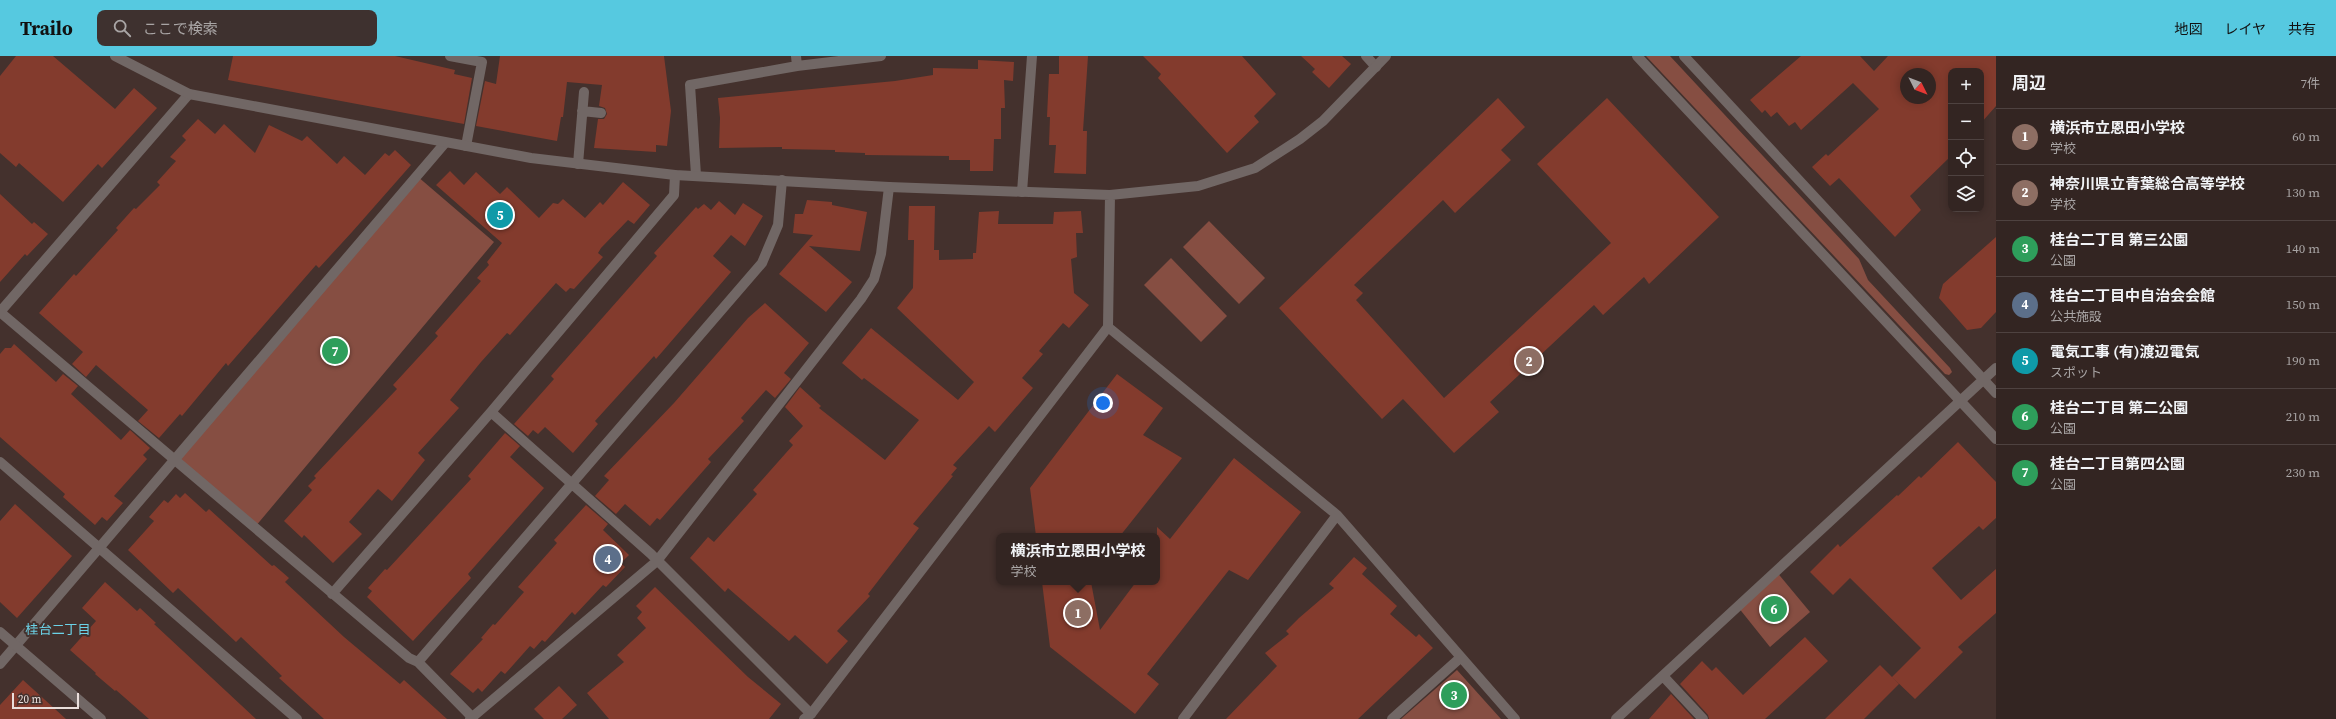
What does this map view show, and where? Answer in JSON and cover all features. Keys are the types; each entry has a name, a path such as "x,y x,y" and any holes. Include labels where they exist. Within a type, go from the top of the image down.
{"street":[{"path":"115,56 190,94 445,143 578,164 675,175 889,187 1110,195 1198,186 1255,168 1300,139 1323,121 1386,56"},
{"path":"450,56 482,62 466,146"},
{"path":"696,175 690,85 797,61 881,56"},
{"path":"1022,192 1032,56"},
{"path":"1366,56 1376,67"},
{"path":"1637,56 1996,439"},
{"path":"1684,56 1996,394"},
{"path":"578,164 584,92"},
{"path":"190,94 0,312 332,594 409,658 418,662 471,718 657,561 861,299 874,279 881,254 889,187"},
{"path":"582,111 601,113"},
{"path":"0,664 176,461 445,143"},
{"path":"332,594 491,412 674,196 675,175"},
{"path":"418,662 762,263 778,225 782,180"},
{"path":"491,412 573,483 651,554 810,717 1108,327 1110,195"},
{"path":"1108,327 1337,515 1460,658 1515,719"},
{"path":"1616,719 1996,368"},
{"path":"0,462 297,719"},
{"path":"1183,719 1337,515"},
{"path":"0,632 101,719"},
{"path":"1392,719 1460,658"},
{"path":"1663,676 1704,719"}],"shaded area":[{"path":"1646,56 1670,56 1859,259 1868,280 1950,368 1952,372 1949,375 1945,374"},
{"path":"417,176 494,242 255,527 176,461"},
{"path":"1209,221 1265,278 1239,304 1183,247"},
{"path":"1171,258 1227,316 1201,342 1144,285"},
{"path":"1776,571 1810,612 1770,647 1738,607"},
{"path":"1457,670 1501,719 1401,719"}],"building":[{"path":"16,56 53,56 115,109 134,88 157,108 102,168 98,164 63,202 19,163 16,167 0,153 0,76"},
{"path":"233,56 395,56 455,70 454,74 472,78 464,124 228,80"},
{"path":"500,56 664,56 671,111 667,146 656,145 656,152 594,148 598,119 604,119 607,114 605,108 599,106 602,85 567,82 563,117 561,117 557,141 476,126 485,81 496,84"},
{"path":"1059,56 1088,56 1083,131 1087,131 1086,174 1054,173 1056,145 1049,145 1050,117 1047,117 1049,74 1059,74"},
{"path":"1143,56 1242,56 1276,94 1254,116 1259,122 1227,153 1158,78 1161,74"},
{"path":"1301,56 1342,56 1351,64 1329,88 1312,72 1315,69"},
{"path":"1801,56 1860,56 1874,71 1888,56 1996,56 1996,106 1984,120 1984,68 1948,68 1948,159 1910,196 1921,210 1895,237 1839,178 1830,186 1812,167 1826,154 1828,156 1879,109 1853,83 1801,130 1795,122 1789,126 1777,112 1771,117 1765,110 1762,113 1750,100"},
{"path":"978,60 1014,62 1013,81 1004,80 1005,108 1001,108 1001,139 994,139 993,171 970,171 970,160 949,160 949,156 865,155 865,153 835,152 835,150 782,149 782,147 719,148 720,118 718,98 895,81 933,75 933,68 978,69"},
{"path":"1498,98 1525,127 1501,150 1511,160 1455,213 1443,200 1354,285 1363,293 1356,300 1444,398 1611,243 1537,164 1607,98 1719,217 1649,284 1644,277 1603,315 1594,305 1490,402 1499,412 1454,453 1403,399 1382,419 1279,308"},
{"path":"198,119 215,134 224,124 255,153 269,125 302,141 307,136 337,164 344,156 365,175 385,153 389,156 395,150 411,165 319,268 316,265 228,366 226,363 182,416 180,414 159,438 138,421 148,410 96,365 86,377 72,364 83,352 39,313 74,274 76,276 118,230 116,228 134,208 136,209 160,185 157,182 176,161 170,157 186,140 182,136"},
{"path":"450,171 464,185 476,172 500,194 507,187 539,218 553,203 558,204 563,199 585,218 600,202 603,205 623,182 650,205 634,224 628,220 601,248 598,253 603,257 574,289 570,288 566,292 556,283 510,335 507,333 481,362 450,400 459,408 418,453 425,460 392,501 378,489 349,522 362,534 333,563 304,535 302,538 284,521 312,490 308,486 316,478 314,476 397,389 393,385 438,336 435,333 481,281 477,278 489,265 487,262 502,243 436,185"},
{"path":"0,194 32,224 34,222 48,234 27,256 25,254 0,282"},
{"path":"807,200 832,202 832,205 867,212 860,251 809,246 852,282 826,312 779,274 813,235 793,233 795,214 803,214"},
{"path":"719,201 735,215 743,203 763,216 745,246 731,235 713,256 731,272 656,359 654,356 595,421 598,424 573,453 545,427 538,434 533,430 528,436 514,424 554,379 551,376 657,256 654,253 696,207 698,209 704,204 711,210"},
{"path":"909,206 935,206 934,250 939,250 939,260 973,259 973,253 976,253 979,212 999,211 998,224 1053,224 1054,212 1081,211 1083,233 1076,233 1077,257 1071,259 1074,293 1089,305 1069,328 1063,323 1039,351 1043,354 1022,378 1033,388 995,432 989,426 953,465 957,468 951,475 953,476 913,524 919,528 868,594 870,596 837,631 848,641 827,664 795,635 789,641 728,588 725,592 690,558 708,537 714,542 757,494 753,490 793,445 789,441 803,426 785,407 800,387 821,406 819,408 885,460 919,420 864,378 862,380 842,363 871,328 958,400 974,382 897,308 913,288 914,240 908,240"},
{"path":"1996,237 1996,312 1981,328 1967,330 1939,298 1943,284"},
{"path":"765,303 809,343 784,373 791,379 775,398 766,390 741,418 744,421 708,459 711,462 660,520 657,518 650,526 625,504 616,514 595,496 609,480 604,476 674,403 748,318"},
{"path":"14,344 56,382 63,374 78,386 71,394 121,440 130,430 150,448 143,455 147,459 114,496 123,503 107,521 102,517 95,525 63,497 65,494 0,437 0,354 5,348 11,348"},
{"path":"1117,374 1163,408 1143,435 1182,458 1122,533 1036,533 1030,488"},
{"path":"505,433 520,446 510,457 544,488 468,574 471,578 413,641 367,597 372,591 368,588 385,569 387,570 471,479 468,476"},
{"path":"1958,442 1996,482 1996,518 1983,530 1979,526 1932,568 1961,600 1996,569 1996,613 1958,647 1963,652 1915,699 1892,677 1921,648 1850,578 1833,595 1810,572 1838,544 1840,547 1919,476 1921,478"},
{"path":"1234,458 1301,512 1248,580 1229,570 1147,674 1159,684 1135,714 1050,647 1042,585 1092,585 1100,630 1134,585 1160,585 1160,533 1157,533 1157,527 1170,539"},
{"path":"185,493 206,512 209,509 272,566 274,565 289,578 285,582 344,637 400,684 404,680 447,719 324,719 279,678 282,676 241,637 236,642 178,588 173,593 128,550 154,521 149,517 164,500 168,503 176,494 180,498"},
{"path":"15,504 72,556 17,618 0,602 0,521"},
{"path":"586,505 608,524 603,530 629,555 621,563 625,567 606,587 603,585 575,615 572,612 545,642 542,640 534,649 530,646 505,674 501,671 482,692 478,688 473,693 450,674 483,639 481,638 493,624 495,625 524,592 518,587 557,543 554,540"},
{"path":"1354,557 1367,568 1362,574 1397,606 1390,614 1416,637 1419,634 1433,648 1358,719 1226,719 1277,666 1265,653 1289,634 1286,631 1334,588 1329,584"},
{"path":"105,582 137,611 140,608 156,623 154,624 256,719 149,719 95,674 96,673 70,650 96,621 82,608"},
{"path":"655,587 748,677 781,704 769,719 609,719 587,693 624,662 617,655 646,628 637,618 642,612 636,606"},
{"path":"1805,637 1828,661 1765,719 1709,719 1708,715 1680,684 1702,661 1712,671 1716,667 1743,695"},
{"path":"1880,665 1899,684 1864,719 1825,719"},
{"path":"23,680 66,719 0,719 0,705"},
{"path":"559,686 577,705 562,719 544,719 534,709"},
{"path":"1671,694 1694,719 1649,719"}],"place":[{"name":"電気工事 (有)渡辺電気","path":"500,215"},
{"name":"桂台二丁目第四公園","path":"335,351"},
{"name":"神奈川県立青葉総合高等学校","path":"1529,361"},
{"name":"桂台二丁目中自治会会館","path":"608,559"},
{"name":"桂台二丁目 第二公園","path":"1774,609"},
{"name":"横浜市立恩田小学校","path":"1078,613"},
{"name":"桂台二丁目 第三公園","path":"1454,695"}],"district":[{"name":"桂台二丁目","path":"58,629"}]}
